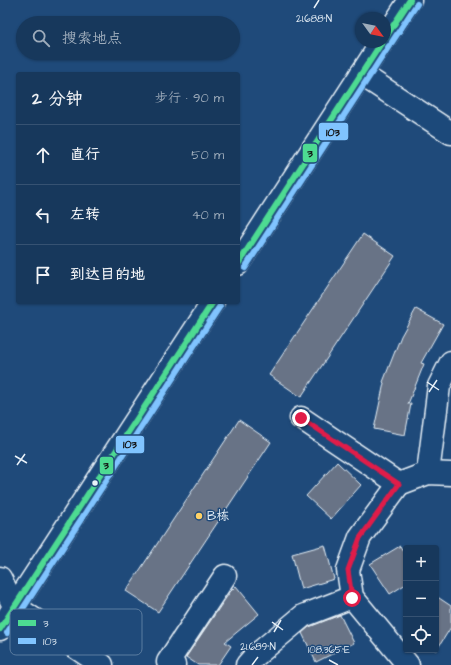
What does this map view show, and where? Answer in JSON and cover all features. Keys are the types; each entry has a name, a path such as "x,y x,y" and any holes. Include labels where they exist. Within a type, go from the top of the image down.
{"main road":[{"path":"391,29 410,0"},
{"path":"240,261 378,48"},
{"path":"361,74 451,132"},
{"path":"12,609 212,304"},
{"path":"428,473 439,386 451,362"},
{"path":"301,418 399,484"},
{"path":"408,665 352,598 348,570 360,538 399,484 428,473 451,474"},
{"path":"174,665 168,662 225,576"},
{"path":"0,578 14,606 18,609"},
{"path":"247,665 254,657 303,616 352,598"},
{"path":"0,629 10,613"},
{"path":"87,655 102,665"}],"building":[{"path":"363,234 395,256 301,397 269,375"},
{"path":"416,309 443,324 421,363 424,364 408,404 411,404 405,435 374,429 383,382 401,336"},
{"name":"B栋","path":"239,420 271,442 158,612 126,591"},
{"path":"337,462 361,485 331,519 306,496"},
{"path":"325,545 334,579 301,589 292,554"},
{"path":"400,546 403,551 403,586 390,594 370,564"},
{"path":"236,586 259,614 225,642 231,646 218,665 198,665 186,657 230,592"},
{"path":"439,598 451,606 451,627 439,646"},
{"path":"340,615 354,643 316,662 302,633 309,627"}],"transit line":[{"name":"3","path":"391,29 410,0"},
{"name":"103","path":"392,42 417,4"},
{"name":"3","path":"240,261 378,48"},
{"name":"103","path":"245,268 388,48"},
{"name":"3","path":"13,609 212,304"},
{"name":"103","path":"23,609 220,306"},
{"name":"3","path":"0,629 10,614"},
{"name":"103","path":"7,633 10,628"}],"place":[{"name":"B栋","path":"199,516"}],"route":[{"path":"301,418 399,484 360,538 348,570 352,598"}]}
